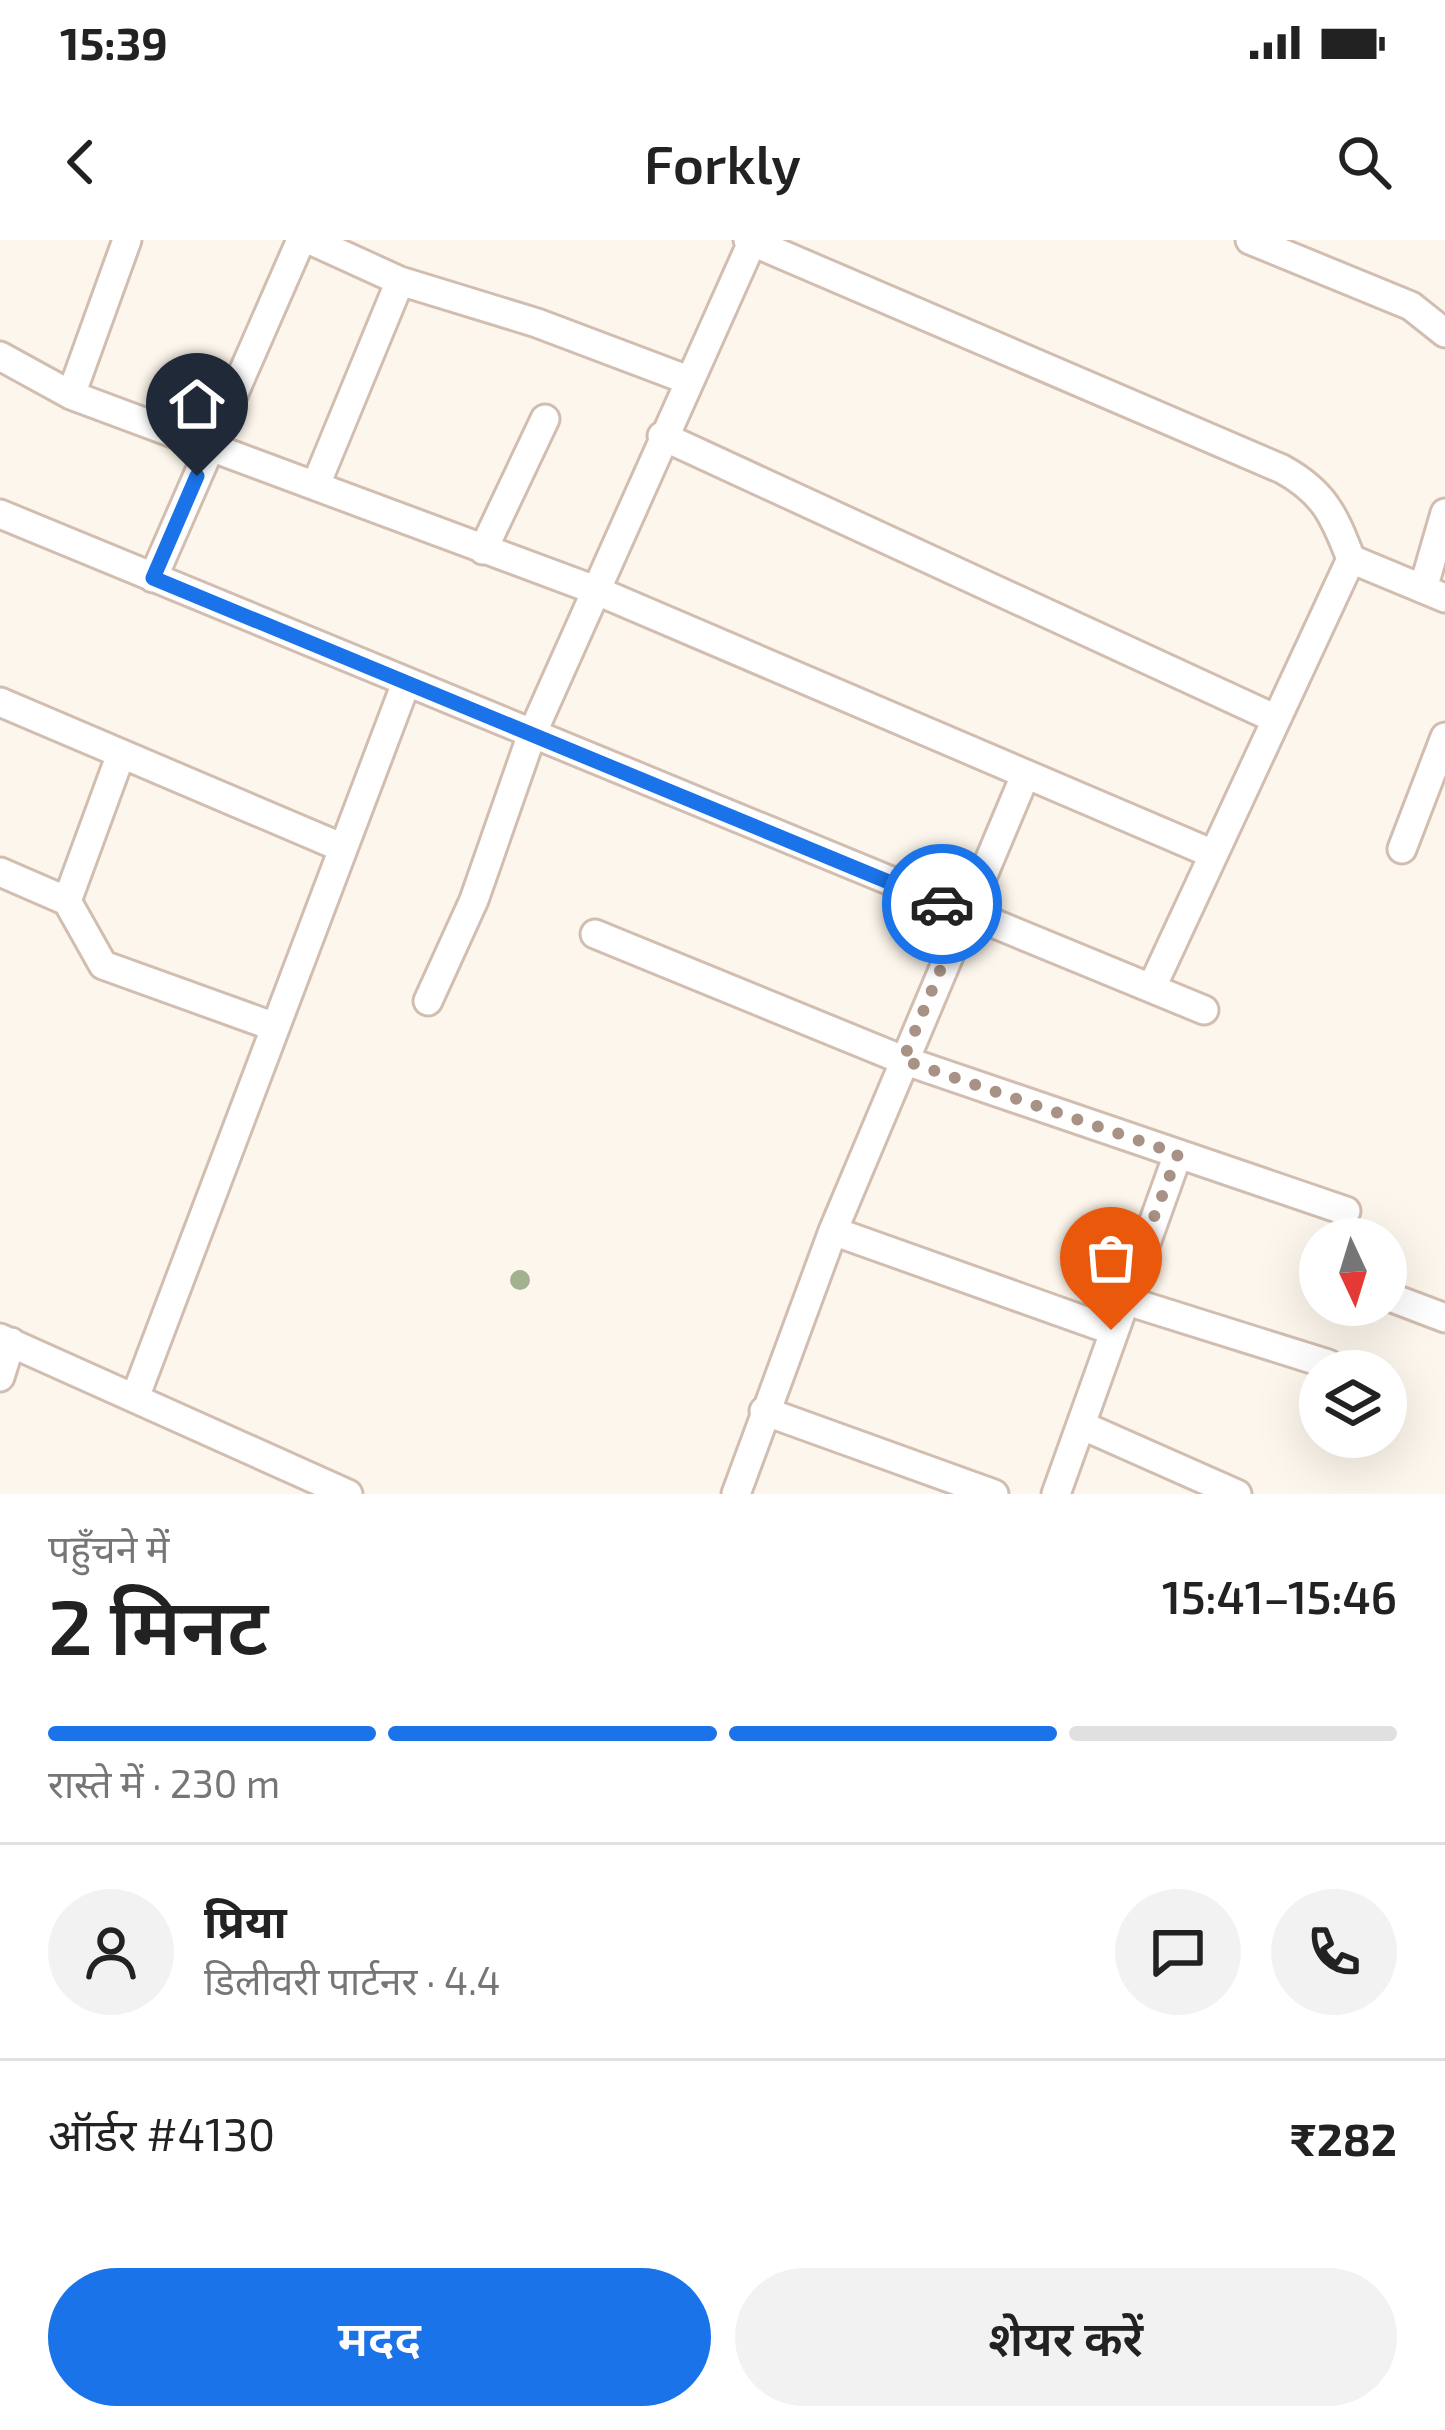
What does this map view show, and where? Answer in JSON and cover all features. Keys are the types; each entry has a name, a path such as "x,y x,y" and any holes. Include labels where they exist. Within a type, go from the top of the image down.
{"street":[{"path":"71,394 127,240"},
{"path":"153,578 306,240 400,281 537,323 688,380"},
{"path":"1250,240 1411,306 1445,333"},
{"path":"428,1001 474,900 532,734 751,241 1297,477 1330,505 1351,559 1152,986"},
{"path":"317,482 400,281"},
{"path":"0,356 71,394 211,442 595,590 1024,778 1213,854"},
{"path":"483,550 545,419"},
{"path":"662,436 1276,719"},
{"path":"1351,559 1434,593 1445,513"},
{"path":"0,514 1204,1010"},
{"path":"136,1395 406,683"},
{"path":"1,706 343,848"},
{"path":"1402,849 1445,737"},
{"path":"67,901 121,754"},
{"path":"736,1494 833,1232 1024,778"},
{"path":"0,872 67,901 103,965 275,1027"},
{"path":"595,934 903,1060 1346,1211"},
{"path":"1056,1494 1111,1330 1178,1154"},
{"path":"833,1232 1111,1330"},
{"path":"1124,1300 1299,1355"},
{"path":"1407,1303 1445,1318"},
{"path":"0,1376 5,1340 136,1395 345,1494"},
{"path":"764,1411 994,1494"},
{"path":"1082,1425 1237,1494"}],"way so far":[{"path":"942,904 964,913 903,1060 1178,1154 1111,1330"}],"route":[{"path":"197,476 153,578 942,904"}]}
